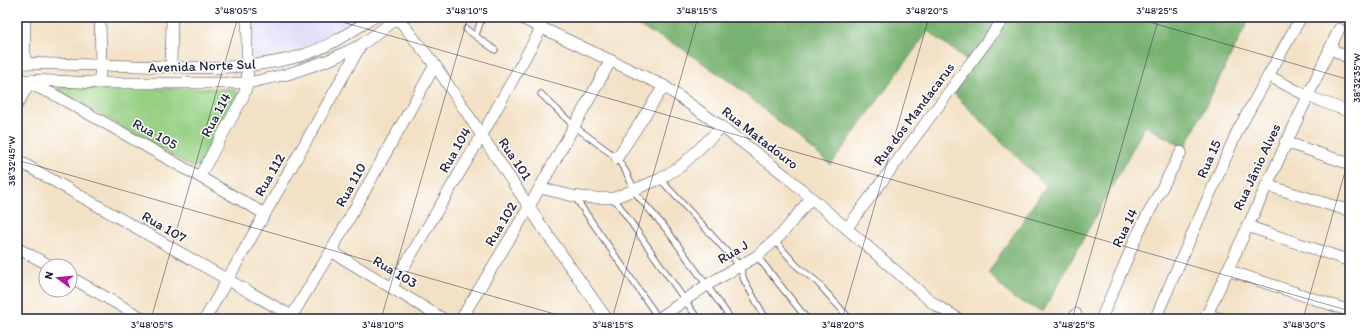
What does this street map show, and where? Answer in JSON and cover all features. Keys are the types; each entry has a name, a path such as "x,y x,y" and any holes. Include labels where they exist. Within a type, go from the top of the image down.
{"street":[{"path":"21,63 25,17"},
{"path":"99,83 101,65 100,17"},
{"path":"171,67 172,17"},
{"name":"Rua 114","path":"200,176 243,97 248,83 247,17"},
{"name":"Avenida Norte Sul","path":"21,63 215,68 247,66 284,60 309,53 350,33 374,17"},
{"name":"Rua Matadouro","path":"519,17 664,86 722,126 812,198 934,304 959,319"},
{"name":"Rua dos Mandacarus","path":"847,228 1005,17"},
{"name":"Rua 15","path":"1155,319 1237,132 1301,17"},
{"name":"Avenida Norte Sul","path":"17,80 30,82 99,83 248,83 303,70 330,60 361,45 397,18"},
{"name":"Rua 101","path":"397,18 435,65 529,207 607,319"},
{"name":"Rua 104","path":"392,287 482,135 542,27"},
{"name":"Rua Jânio Alves","path":"1206,316 1338,29"},
{"name":"Rua 112","path":"205,319 361,45"},
{"path":"1330,48 1350,58"},
{"name":"Rua 102","path":"461,319 529,207 611,60"},
{"name":"Rua 110","path":"293,318 435,65"},
{"path":"1269,76 1307,96 1350,112"},
{"path":"17,105 30,82"},
{"name":"Rua 105","path":"30,82 200,176 265,214"},
{"path":"617,158 664,86"},
{"path":"540,188 574,196 614,198 660,179 681,166 722,126"},
{"path":"1285,142 1350,164"},
{"name":"Rua 14","path":"1101,319 1138,233 1181,152"},
{"name":"Rua 107","path":"17,160 293,318"},
{"path":"1266,185 1350,211"},
{"name":"Rua J","path":"658,319 707,285 757,256 774,241 812,198"},
{"path":"1247,226 1350,261"},
{"path":"17,248 38,259"},
{"name":"Rua 103","path":"331,251 443,319"},
{"path":"1227,270 1348,312"},
{"path":"78,281 144,319"},
{"path":"1206,316 1222,319"}],"lane":[{"path":"476,35 482,17"},
{"path":"466,30 476,35 495,50"},
{"path":"541,94 574,126 617,158 626,172 637,195 667,230 731,319"},
{"path":"660,179 740,266 744,280 766,319"},
{"path":"574,196 658,319"},
{"path":"614,198 698,319"},
{"path":"774,241 798,267 816,281 850,319"},
{"path":"757,256 807,319"}],"shaded area":[{"path":"252,17 360,17 326,38 307,47 281,54 257,58 252,54"}],"green space":[{"path":"621,17 1250,17 1185,148 1145,126 1043,312 1013,298 988,273 1046,186 954,94 971,63 928,31 831,165 736,86 680,47"},
{"path":"59,87 234,89 238,93 238,99 200,166 194,167 58,90"}]}
